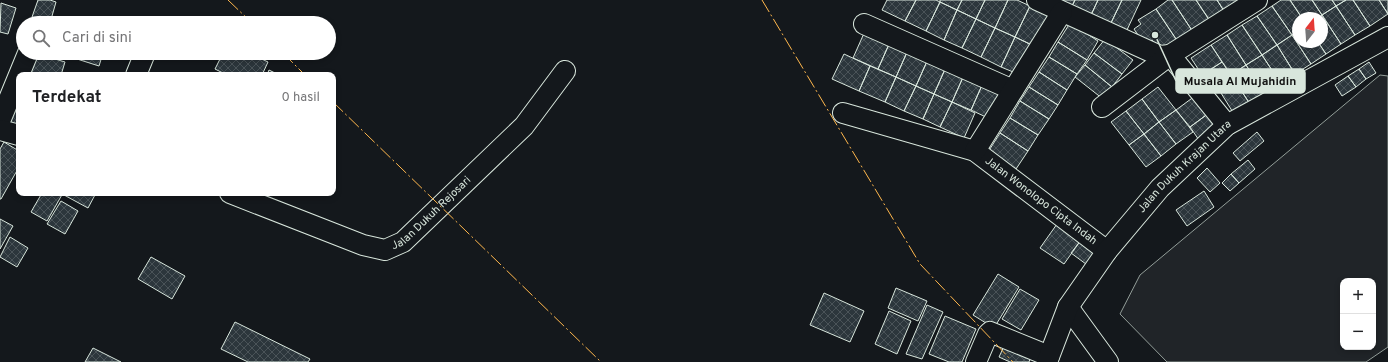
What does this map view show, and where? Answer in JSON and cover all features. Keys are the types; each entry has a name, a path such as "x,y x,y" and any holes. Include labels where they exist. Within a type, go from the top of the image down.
{"street":[{"path":"1037,0 1160,56 1170,55"},
{"path":"1102,107 1170,55 1257,0"},
{"name":"Jalan Wonolopo Cipta Indah","path":"975,151 1062,12"},
{"path":"864,24 1013,90"},
{"name":"Jalan Dukuh Krajan Utara","path":"1048,359 1068,306 1107,251 1160,188 1227,126 1388,37"},
{"path":"1170,55 1227,126"},
{"path":"20,72 25,60"},
{"path":"137,72 142,60"},
{"name":"Jalan Dukuh Rejosari","path":"241,196 364,245 386,250 403,242 524,126 565,71"},
{"path":"0,121 16,82"},
{"name":"Jalan Wonolopo Cipta Indah","path":"843,113 975,151 1107,251"},
{"path":"0,130 16,134"},
{"path":"1068,306 1108,362"},
{"path":"976,362 990,332 1048,359"}],"shaded area":[{"path":"1380,75 1388,76 1388,347 1366,362 1167,362 1120,314 1140,275"}],"building":[{"path":"38,0 50,0 56,2 52,16 32,16"},
{"path":"887,0 916,0 905,21 882,10"},
{"path":"916,0 936,0 940,2 926,31 905,21"},
{"path":"940,0 962,0 957,10 940,2"},
{"path":"962,0 985,0 976,19 957,10"},
{"path":"985,0 1008,0 995,28 976,19"},
{"path":"1008,0 1017,0 1030,6 1015,37 995,28"},
{"path":"1059,0 1075,0 1072,6"},
{"path":"1075,0 1098,0 1091,15 1072,6"},
{"path":"1098,0 1122,0 1110,25 1091,15"},
{"path":"1122,0 1141,0 1126,32 1110,25"},
{"path":"1168,0 1172,0 1193,32 1178,42 1156,9"},
{"path":"1172,0 1196,0 1210,21 1193,32"},
{"path":"1196,0 1217,0 1224,11 1210,21"},
{"path":"1217,0 1238,0 1239,2 1224,11"},
{"path":"1281,0 1290,0 1298,12 1292,12 1292,35 1272,6"},
{"path":"1290,0 1312,0 1320,12 1298,12"},
{"path":"1312,0 1332,0 1336,6 1327,12 1320,12"},
{"path":"1332,0 1346,0 1336,6"},
{"path":"1346,0 1353,0 1370,26 1355,35 1336,6"},
{"path":"1353,0 1379,0 1388,14 1370,26"},
{"path":"1379,0 1388,0 1388,14"},
{"path":"940,2 957,10 944,40 926,31"},
{"path":"1,3 16,8 8,34 0,32"},
{"path":"1030,6 1049,15 1034,46 1015,37"},
{"path":"1272,6 1292,35 1277,45 1257,16"},
{"path":"1336,6 1355,35 1341,44 1328,24 1328,12 1327,12"},
{"path":"1156,9 1178,42 1161,53 1152,40 1145,46 1134,29 1141,24 1138,20"},
{"path":"957,10 976,19 962,48 944,40"},
{"path":"1257,16 1277,45 1262,55 1242,25"},
{"path":"976,19 995,28 981,57 962,48"},
{"path":"1070,23 1098,41 1087,60 1058,42"},
{"path":"1328,24 1341,44 1326,54 1322,48 1328,48"},
{"path":"1242,25 1262,55 1246,65 1227,35"},
{"path":"995,28 1015,37 1001,67 981,57"},
{"path":"865,31 890,42 878,69 853,58"},
{"path":"1227,35 1246,65 1231,75 1211,45"},
{"path":"1292,35 1292,48 1301,48 1311,64 1295,74 1277,45"},
{"path":"1015,37 1032,45 1018,74 1001,67"},
{"path":"1105,39 1133,60 1122,74 1094,53"},
{"path":"890,42 908,50 896,77 878,69"},
{"path":"1058,42 1087,60 1077,74 1049,57"},
{"path":"1211,45 1222,62 1202,75 1191,58"},
{"path":"1277,45 1295,74 1281,84 1262,55"},
{"path":"1301,48 1322,48 1326,54 1311,64"},
{"path":"908,50 928,59 916,86 896,77"},
{"path":"1094,53 1122,74 1112,87 1085,65"},
{"path":"844,54 870,66 859,91 832,79"},
{"path":"1262,55 1281,84 1265,94 1246,65"},
{"path":"1049,57 1077,74 1067,90 1039,72"},
{"path":"928,59 946,67 934,94 916,86"},
{"path":"32,60 58,60 65,62 62,72 26,72"},
{"path":"80,60 101,60 99,66"},
{"path":"220,60 264,60 268,62 263,72 221,72 215,69"},
{"path":"1222,62 1231,75 1211,88 1202,75"},
{"path":"1369,62 1376,73 1366,79 1359,69"},
{"path":"1085,65 1112,87 1103,99 1075,77"},
{"path":"1246,65 1265,94 1250,104 1231,75"},
{"path":"870,66 896,77 885,102 859,91"},
{"path":"946,67 964,75 952,102 934,94"},
{"path":"1359,69 1366,79 1356,87 1348,76"},
{"path":"1039,72 1067,90 1058,105 1029,87"},
{"path":"964,75 983,83 971,110 952,102"},
{"path":"1231,75 1250,104 1234,114 1216,85"},
{"path":"1348,76 1356,87 1342,96 1335,85"},
{"path":"896,77 916,86 904,111 885,102"},
{"path":"983,83 1000,91 988,118 971,110"},
{"path":"916,86 934,94 923,119 904,111"},
{"path":"1029,87 1058,105 1049,119 1020,101"},
{"path":"1158,87 1176,110 1159,122 1142,99"},
{"path":"934,94 952,102 940,127 923,119"},
{"path":"1195,96 1209,113 1190,127 1176,110"},
{"path":"1142,99 1159,122 1144,134 1126,111"},
{"path":"1020,101 1049,119 1038,135 1010,118"},
{"path":"952,102 975,113 964,138 940,127"},
{"path":"11,103 16,104 16,129 4,125"},
{"path":"1176,110 1193,132 1176,144 1159,122"},
{"path":"1126,111 1144,134 1129,145 1111,122"},
{"path":"1209,113 1220,128 1201,143 1190,127"},
{"path":"1010,118 1038,135 1028,151 1000,133"},
{"path":"1159,122 1176,144 1161,156 1144,134"},
{"path":"1257,132 1264,141 1240,161 1233,153"},
{"path":"1000,133 1028,151 1016,169 988,152"},
{"path":"1144,134 1161,156 1146,167 1129,145"},
{"path":"4,142 16,149 16,172 1,199 0,199 0,149"},
{"path":"1248,160 1255,169 1239,183 1231,174"},
{"path":"1207,168 1220,183 1210,192 1197,178"},
{"path":"1231,174 1239,183 1230,191 1222,183"},
{"path":"1204,191 1214,207 1187,226 1176,210"},
{"path":"40,196 61,196 47,221 31,212"},
{"path":"66,196 94,196 88,208"},
{"path":"61,201 78,211 65,234 47,224"},
{"path":"0,219 13,226 0,249"},
{"path":"1057,224 1081,240 1064,264 1040,248"},
{"path":"10,237 28,248 17,267 0,257"},
{"path":"1081,240 1100,253 1090,267 1071,253"},
{"path":"151,257 185,276 172,299 138,279"},
{"path":"998,274 1019,287 994,328 973,315"},
{"path":"896,288 927,301 918,321 888,308"},
{"path":"1020,289 1039,300 1021,330 1002,319"},
{"path":"824,293 864,311 850,342 810,325"},
{"path":"927,305 943,312 922,359 906,354"},
{"path":"889,311 911,321 897,354 875,344"},
{"path":"945,316 976,329 962,362 949,362 929,354"},
{"path":"235,322 310,359 308,362 248,362 221,349"},
{"path":"1007,340 1033,351 1029,362 1010,362 999,357"},
{"path":"93,348 121,362 85,362"}],"power":[{"path":"228,0 245,16"},
{"path":"762,0 920,264 1013,362"},
{"path":"290,60 302,72"},
{"path":"336,105 601,362"}],"place":[{"name":"Musala Al Mujahidin","path":"1155,35"}]}
